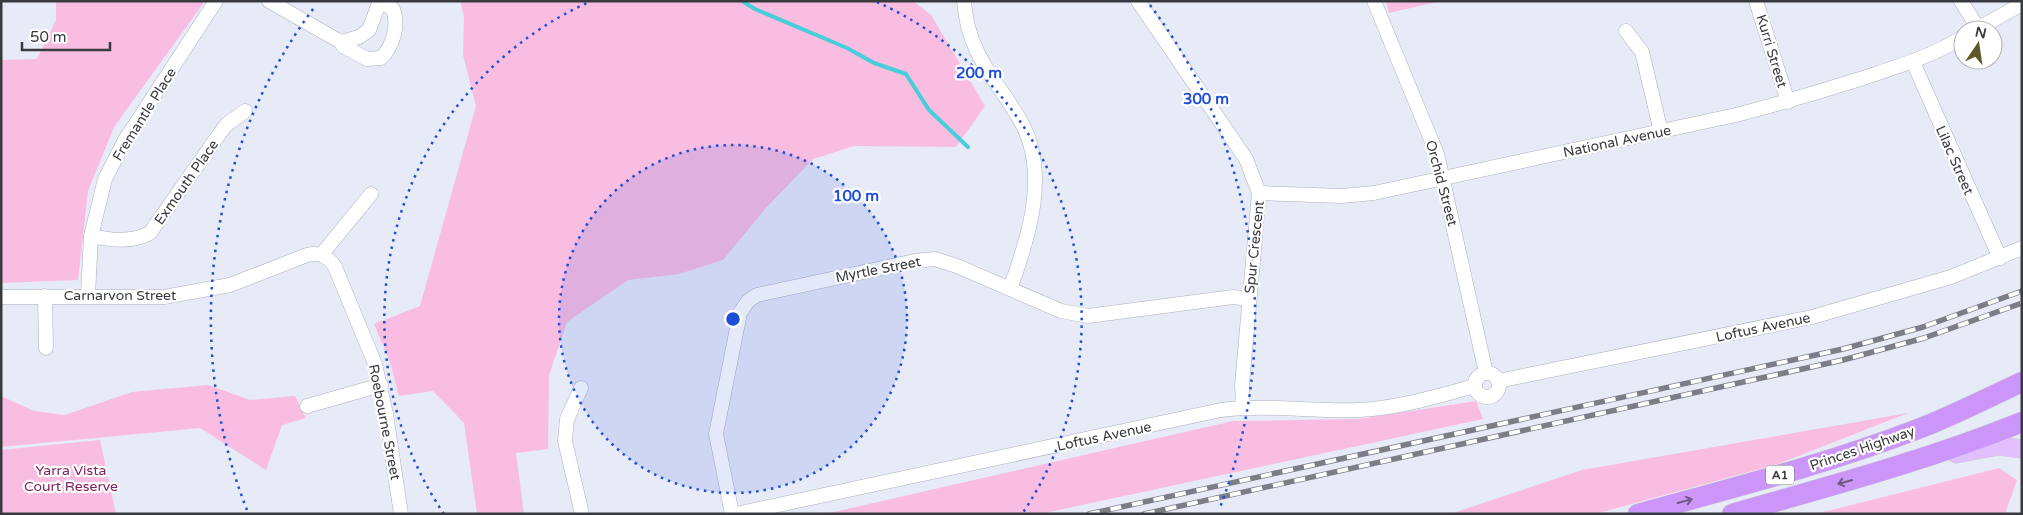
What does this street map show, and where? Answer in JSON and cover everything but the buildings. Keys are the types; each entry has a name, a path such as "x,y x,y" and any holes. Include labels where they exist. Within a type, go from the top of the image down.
{"highway":[{"name":"Princes Highway","path":"1638,514 1776,476 1919,429 2022,382"},
{"path":"1919,429 1975,413 2022,395"},
{"name":"Princes Highway","path":"1732,514 1892,468 1978,440 2022,422"}],"main road":[{"path":"1892,468 1993,447 2009,446 2022,449"}],"street":[{"name":"Fremantle Place","path":"88,296 91,236 105,179 114,159 216,1"},
{"path":"269,1 367,59 382,58 389,51 394,34 393,9 386,4 378,6 369,30 359,37 341,42"},
{"path":"964,1 972,43 982,62 1021,120 1033,151 1036,176 1032,207 1020,261 1010,289"},
{"name":"Spur Crescent","path":"1138,1 1241,151 1250,167 1259,193 1242,385 1243,408"},
{"name":"Orchid Street","path":"1374,1 1437,154 1486,373"},
{"name":"Kurri Street","path":"1756,1 1788,102"},
{"path":"1961,1 1971,20"},
{"path":"1993,20 2022,4"},
{"path":"1626,31 1642,52 1661,132"},
{"name":"National Avenue","path":"1259,193 1358,195 1661,132 1788,102 1913,62 1953,43"},
{"name":"Lilac Street","path":"1913,62 2000,258"},
{"name":"Exmouth Place","path":"91,236 134,239 150,233 226,125 245,111"},
{"path":"322,254 371,194"},
{"name":"Loftus Avenue","path":"1498,381 1812,317 1951,277 2022,248"},
{"name":"Carnarvon Street","path":"1,296 164,297 182,295 230,285 302,257 314,253 322,254"},
{"name":"Roebourne Street","path":"322,254 335,267 364,334 381,385 401,514"},
{"name":"Myrtle Street","path":"732,514 716,434 740,313 748,301 762,293 915,261 935,259 957,266 1061,311 1088,316 1225,298 1249,299"},
{"path":"46,296 46,348"},
{"path":"1486,373 1495,376 1498,381 1498,389 1489,396 1482,395 1475,386 1479,376 1486,373"},
{"path":"308,406 381,385"},
{"name":"Loftus Avenue","path":"736,514 1243,408 1362,410 1420,400 1475,386"},
{"path":"581,388 567,419 565,441 582,514"}],"green space":[{"path":"56,1 205,1 114,127 88,191 78,280 1,283 1,60 37,59 56,20"},
{"path":"460,1 913,1 931,15 985,106 956,147 854,146 813,159 765,209 723,260 679,274 628,280 567,322 549,375 548,449 516,453 524,514 477,514 464,423 433,391 399,396 390,362 374,324 420,306 476,106 463,55 464,16"},
{"path":"1386,1 1441,1 1389,13"},
{"path":"208,385 250,400 295,396 306,418 282,425 266,470 200,428 1,447 1,396 34,411 65,415 132,392"},
{"path":"1476,401 1483,419 1040,514 825,514 1233,421 1359,419"},
{"path":"1908,413 1778,464 1595,514 1450,514 1582,470"},
{"name":"Yarra Vista Court Reserve","path":"100,440 116,514 1,514 1,450"},
{"path":"1999,468 2017,480 2005,514 1815,514"}],"waterway":[{"path":"742,1 755,9 847,48 874,63 906,74 929,110 968,147"}],"railway":[{"path":"1089,514 1843,349 1923,327 2022,291"},
{"path":"1144,514 1843,360 1924,338 2022,303"}]}
